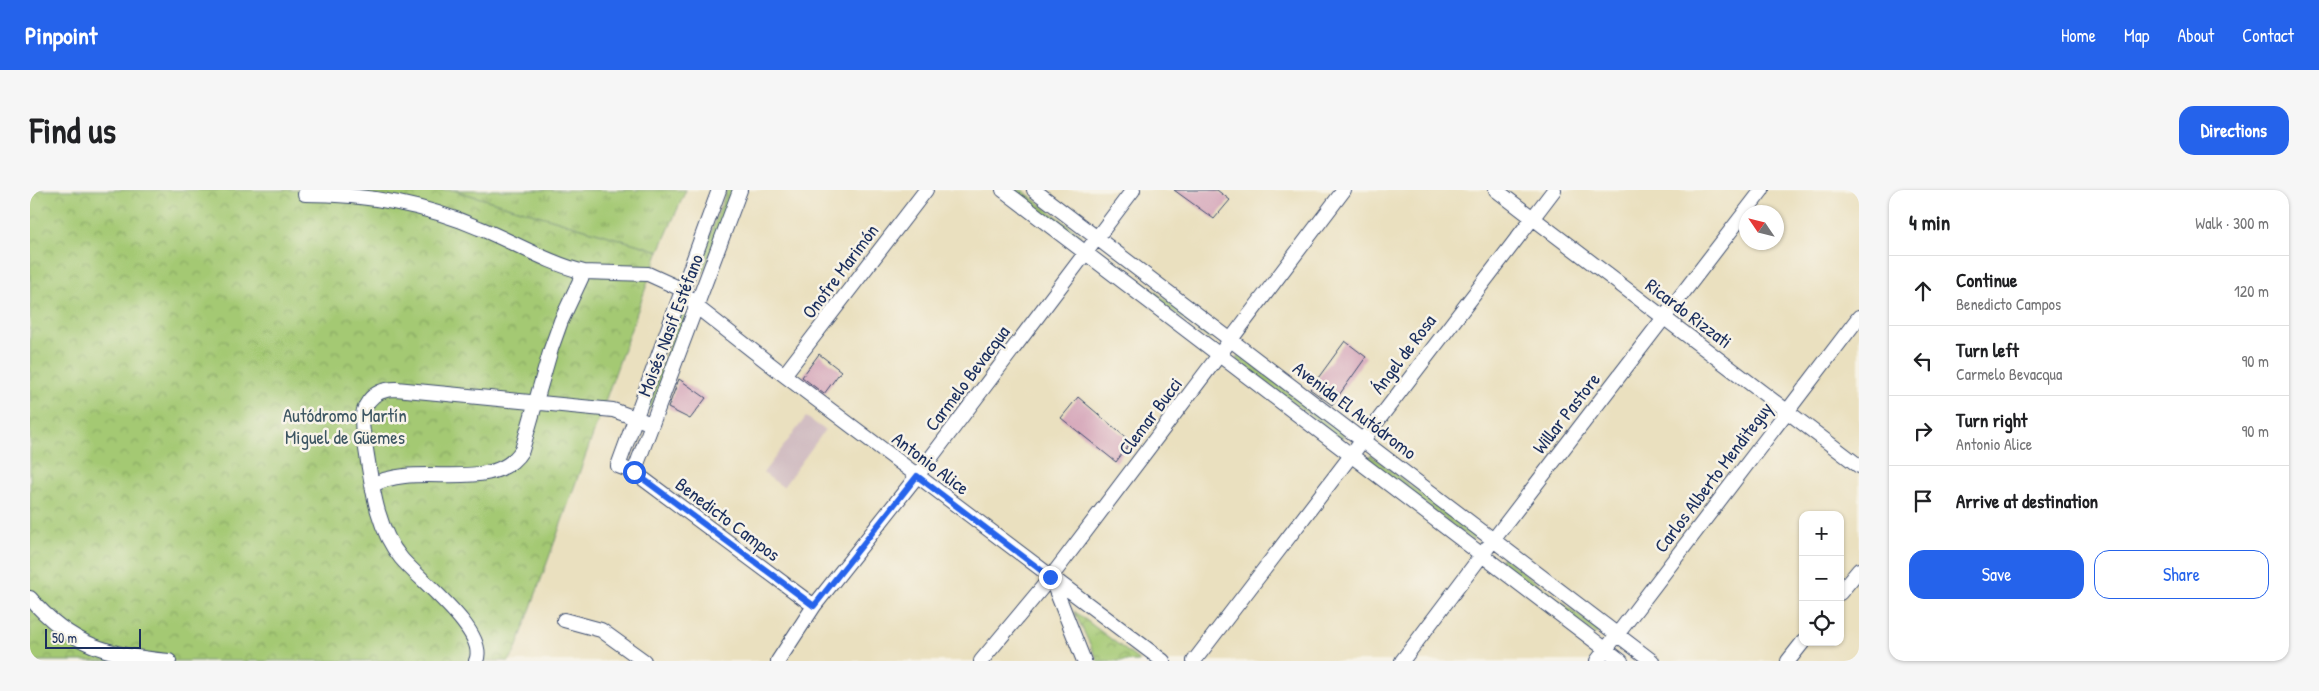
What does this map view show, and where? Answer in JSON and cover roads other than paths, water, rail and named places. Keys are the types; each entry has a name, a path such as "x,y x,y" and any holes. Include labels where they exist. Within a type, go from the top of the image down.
{"street":[{"name":"Moisés Nasif Estéfano","path":"618,466 719,190"},
{"name":"Moisés Nasif Estéfano","path":"634,472 740,190"},
{"name":"Onofre Marimón","path":"784,375 926,190"},
{"name":"Avenida El Autódromo","path":"1003,190 1621,661"},
{"name":"Avenida El Autódromo","path":"1034,190 1652,661"},
{"name":"Carmelo Bevacqua","path":"778,661 814,606 917,476 1133,190"},
{"name":"Clemar Bucci","path":"981,661 1050,577 1344,190"},
{"name":"Ricardo Rizzati","path":"1496,190 1859,466"},
{"name":"Ángel de Rosa","path":"1194,661 1554,190"},
{"name":"Willar Pastore","path":"1402,661 1762,190"},
{"path":"305,194 348,194 413,206 477,226 566,268 584,272 648,274 681,290"},
{"path":"373,485 396,476 481,474 505,468 515,462 522,450 561,321 584,272"},
{"name":"Antonio Alice","path":"681,290 697,307 784,375 1163,661"},
{"name":"Carlos Alberto Menditeguy","path":"1597,661 1859,317"},
{"path":"476,661 477,646 468,628 401,558 392,546 379,513 362,426 362,410 369,399 377,392 396,389 536,401 613,410 652,424"},
{"name":"Benedicto Campos","path":"618,466 634,472 814,606"},
{"path":"1844,588 1859,570"},
{"path":"1050,577 1084,661"},
{"path":"30,598 44,614 64,629 100,650 120,655 169,661"},
{"path":"564,620 601,630 644,661"},
{"path":"1788,661 1800,646"}],"park label":[{"name":"Autódromo Martín Miguel de Güemes","path":"345,426"}]}
